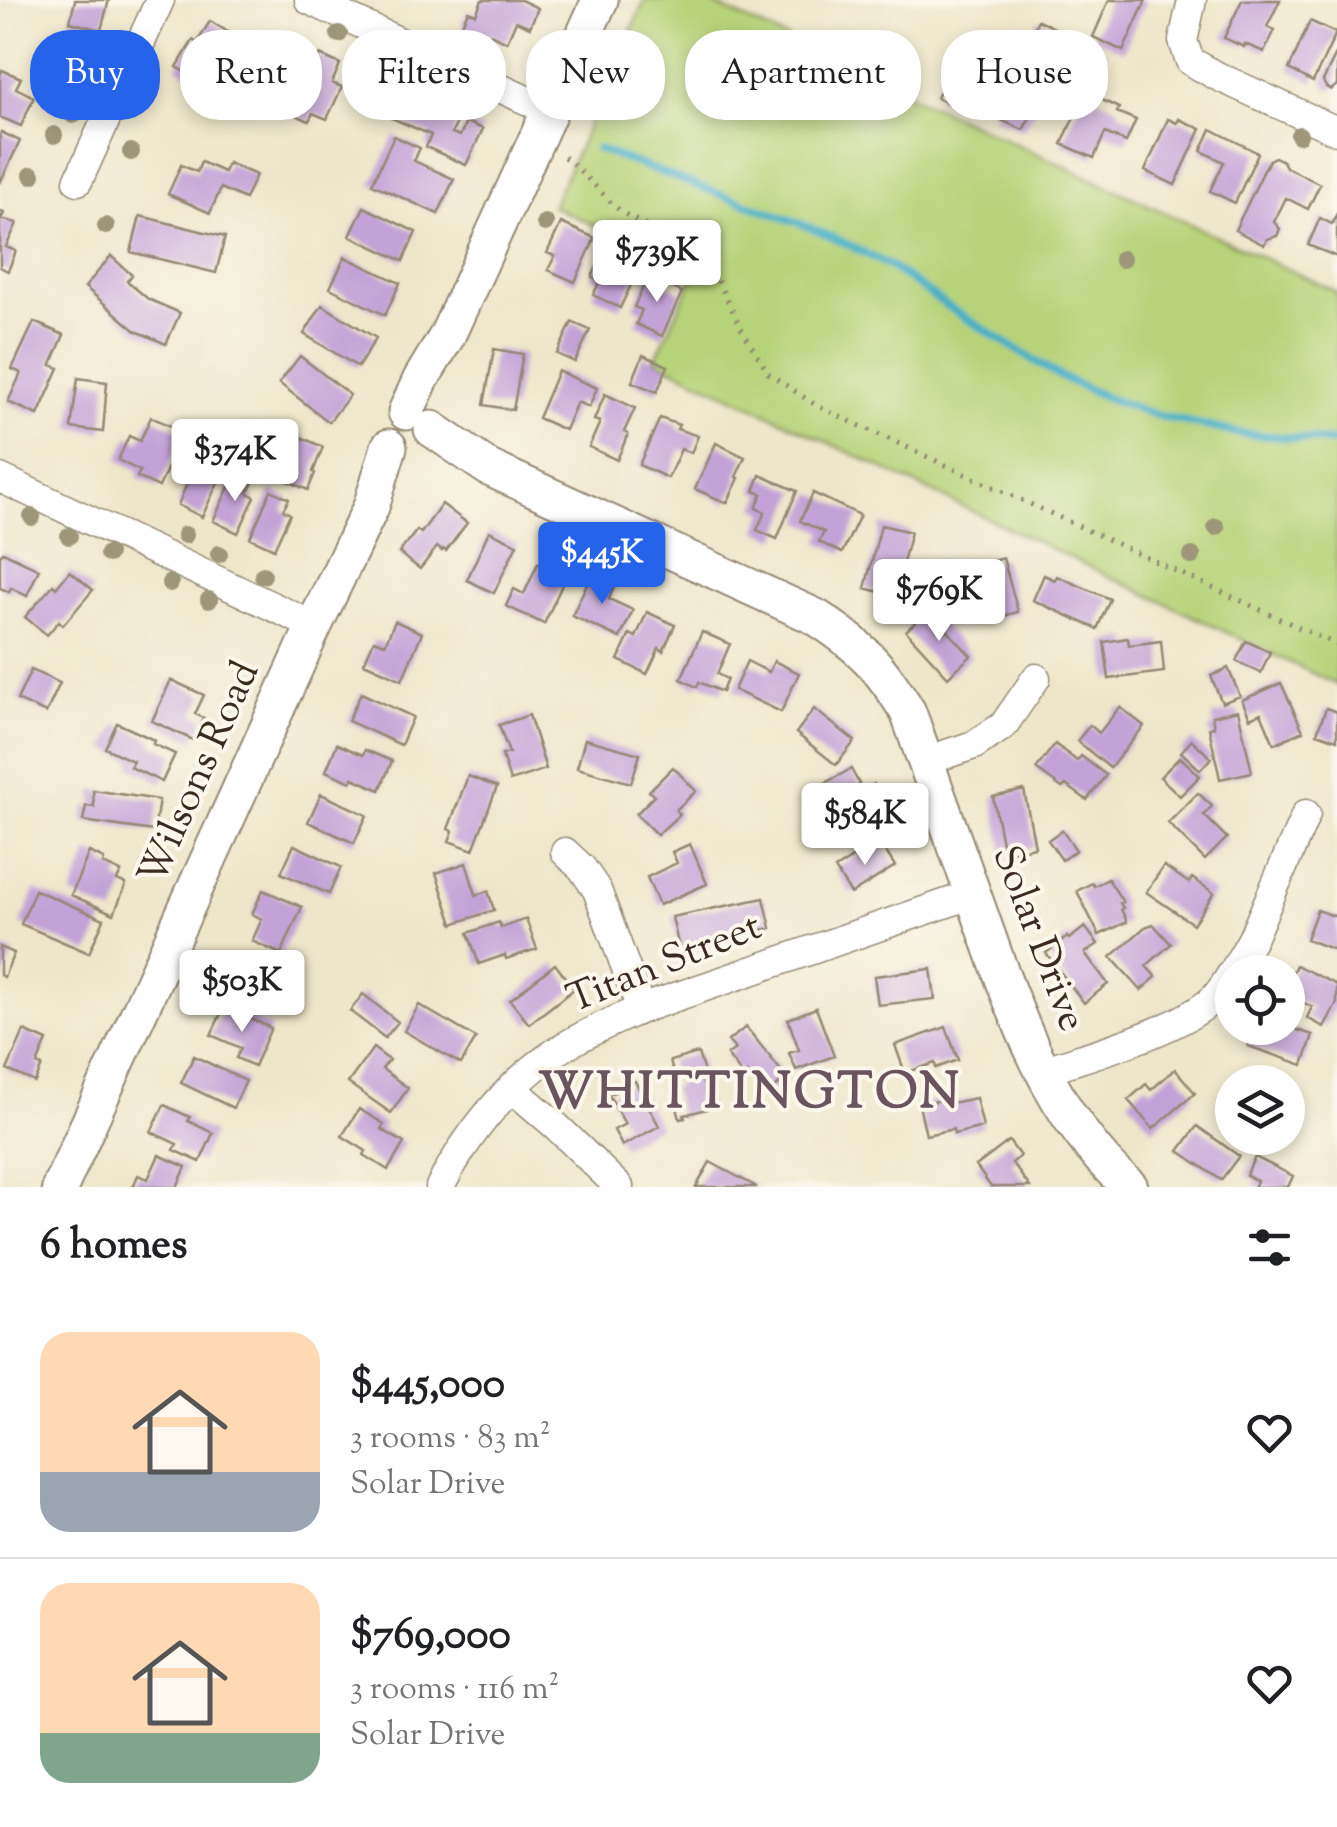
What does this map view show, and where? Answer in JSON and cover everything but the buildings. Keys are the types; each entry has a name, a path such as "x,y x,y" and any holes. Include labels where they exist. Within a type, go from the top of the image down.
{"street":[{"path":"78,181 160,0"},
{"path":"309,0 526,101"},
{"path":"587,30 600,0"},
{"path":"1192,0 1184,41 1190,61 1337,132"},
{"path":"416,437 446,336 546,120"},
{"name":"Solar Drive","path":"416,437 816,616 864,651 908,712 1028,1042 1081,1132 1130,1187"},
{"name":"Wilsons Road","path":"60,1187 314,626 371,507 416,437"},
{"path":"0,478 314,626"},
{"path":"925,761 974,746 1004,726 1036,678"},
{"path":"1243,955 1306,814"},
{"path":"565,852 598,890 641,1009"},
{"name":"Titan Street","path":"440,1187 476,1129 512,1088 548,1057 588,1033 641,1009 973,894"},
{"path":"1043,1071 1191,1015 1215,997"},
{"path":"512,1088 619,1187"}],"path":[{"path":"564,158 620,211 676,244 714,273 768,373 817,406 1337,644"}],"green space":[{"path":"645,0 704,0 769,30 685,30 685,120 921,120 921,100 941,109 941,120 964,120 1337,292 1337,685 655,360 696,271 552,206 591,120 665,120 665,30 631,30"}],"waterway":[{"path":"597,149 841,241 888,265 1061,377 1107,398 1159,416 1237,433 1337,442"}],"district":[{"name":"WHITTINGTON","path":"750,1095"}]}
